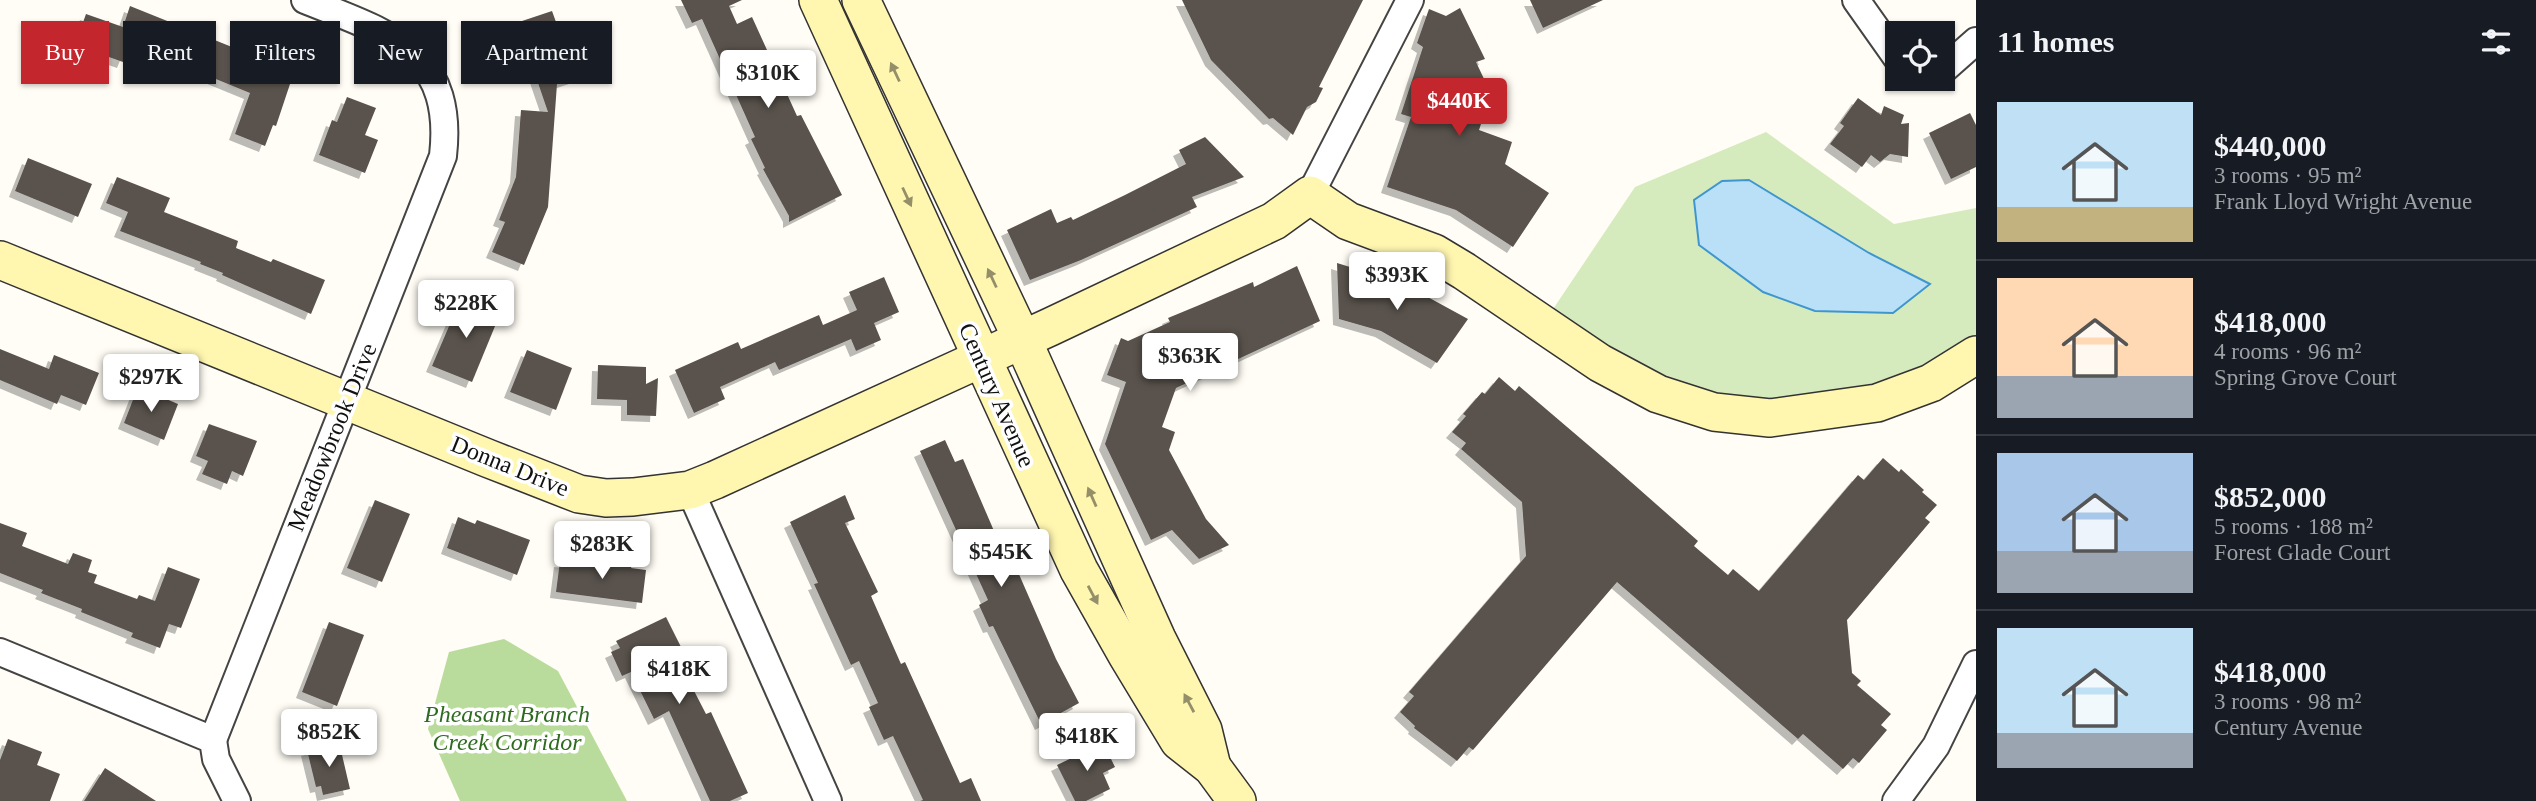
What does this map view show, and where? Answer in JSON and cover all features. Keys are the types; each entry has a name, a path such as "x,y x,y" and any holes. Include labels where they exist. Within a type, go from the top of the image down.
{"street":[{"name":"Meadowbrook Drive","path":"213,740 346,399 438,173 446,132 444,110 439,95 428,73 409,50 386,33 305,0"},
{"name":"Century Avenue","path":"817,0 1045,500 1101,611 1179,741 1212,767 1237,801"},
{"name":"Century Avenue","path":"861,0 1022,339 1157,639 1203,730 1212,767"},
{"path":"1410,0 1310,195 1348,221 1434,253 1600,363 1658,394 1714,412 1770,418 1877,403 1931,383 1976,355"},
{"path":"1856,0 1885,41"},
{"path":"1955,59 1976,40"},
{"name":"Donna Drive","path":"0,260 579,494 606,498 633,497 690,490 1274,221 1310,195"},
{"path":"690,490 828,801"},
{"path":"0,653 213,740 216,759 237,801"},
{"path":"1896,801 1936,746 1976,664"}],"green space":[{"path":"1766,132 1894,224 1976,208 1976,355 1931,383 1714,412 1543,324 1635,187"},
{"name":"Pheasant Branch Creek Corridor","path":"504,639 558,671 627,801 460,801 428,729 449,652"}],"water":[{"path":"1749,180 1869,253 1930,284 1893,313 1815,311 1763,292 1699,245 1694,200 1722,181"}],"building":[{"path":"681,0 742,0 729,6 737,24 752,17 797,116 801,115 842,195 789,222 789,216 763,169 765,168 751,139 755,137 702,19 692,23"},
{"path":"1182,0 1363,0 1319,87 1323,88 1316,102 1307,107 1293,135 1273,118 1269,119 1211,60"},
{"path":"1530,0 1603,0 1543,28"},
{"path":"130,6 167,21 125,21"},
{"path":"1460,8 1485,59 1476,62 1485,81 1480,84 1471,118 1482,121 1479,130 1512,142 1505,164 1549,193 1513,247 1456,210 1387,187 1411,117 1401,114 1423,47 1417,43 1429,9 1446,16"},
{"path":"552,11 556,21 522,21"},
{"path":"86,14 106,21 84,21"},
{"path":"109,22 123,27 123,62 109,57"},
{"path":"216,41 230,46 230,84 290,84 276,126 273,125 265,146 235,134 250,93 216,79"},
{"path":"538,84 557,84 548,207 524,265 492,252 505,222 499,220 516,177 521,110 548,112"},
{"path":"347,97 376,108 365,135 378,140 365,173 319,155 332,120 337,122"},
{"path":"1858,98 1881,115 1884,106 1904,115 1901,124 1909,123 1908,157 1890,154 1880,162 1871,155 1862,167 1830,144 1844,126 1840,123"},
{"path":"1970,113 1976,125 1976,167 1951,179 1929,133"},
{"path":"1205,137 1244,177 1192,197 1197,207 1081,260 1030,280 1007,230 1051,209 1057,223 1071,217 1073,220 1186,164 1179,150"},
{"path":"28,158 92,184 78,217 15,191"},
{"path":"117,177 170,198 164,212 238,241 236,248 271,262 273,259 325,280 311,314 222,275 223,273 200,264 201,262 120,231 128,212 106,203"},
{"path":"1337,263 1402,283 1468,319 1437,363 1381,331 1339,319"},
{"path":"1297,266 1320,321 1176,388 1162,427 1175,432 1169,450 1206,519 1229,545 1199,559 1172,530 1151,540 1105,444 1126,382 1107,375 1121,338 1128,341 1170,322 1168,318 1253,282 1254,287"},
{"path":"884,277 899,312 874,323 881,340 856,351 851,339 779,370 775,362 720,387 725,399 694,413 675,370 738,342 741,349 819,315 823,325 857,310 849,292"},
{"path":"461,298 500,314 472,382 432,366"},
{"path":"0,349 49,369 54,355 99,373 86,405 61,395 57,404 0,380"},
{"path":"527,350 572,368 556,410 510,392"},
{"path":"598,365 646,367 646,384 658,378 656,416 627,415 627,400 597,399"},
{"path":"1499,377 1515,391 1519,386 1614,467 1698,541 1694,546 1728,575 1733,569 1759,591 1858,475 1864,480 1883,458 1899,472 1901,469 1924,490 1922,492 1937,505 1925,518 1930,522 1847,620 1852,673 1861,681 1857,685 1891,714 1881,725 1887,730 1859,763 1853,758 1843,769 1803,734 1798,739 1617,582 1473,750 1469,747 1457,761 1414,728 1400,712 1414,696 1409,692 1526,556 1522,502 1461,449 1466,443 1452,432 1466,416 1463,414"},
{"path":"138,387 178,404 164,440 124,423"},
{"path":"209,424 257,441 243,476 232,471 227,484 202,474 208,461 196,456"},
{"path":"945,440 955,462 963,459 1013,575 1018,572 1056,659 1079,703 1041,724 993,626 989,627 979,605 988,600 920,451"},
{"path":"845,495 855,519 845,523 878,592 871,596 901,664 905,662 960,783 971,778 981,801 920,801 923,800 893,736 884,740 869,707 878,703 859,661 851,665 814,584 818,583 790,522"},
{"path":"375,500 410,514 382,582 347,568"},
{"path":"458,517 475,524 477,520 530,540 517,575 447,548"},
{"path":"0,523 27,533 22,546 68,564 73,553 92,560 88,572 97,575 94,583 137,599 139,595 155,601 168,567 200,579 181,628 169,624 160,648 131,637 133,633 81,612 82,609 41,593 43,590 0,573"},
{"path":"586,560 632,565 631,568 646,570 642,603 556,592 560,561 585,564"},
{"path":"666,617 683,651 675,654 706,714 711,712 748,793 730,801 710,801 669,711 654,719 631,672 622,676 611,652 620,648 616,641"},
{"path":"329,622 364,635 337,706 302,692"},
{"path":"8,739 42,752 37,765 60,774 50,801 0,801 0,760"},
{"path":"339,742 350,789 323,795 321,786 316,787 307,750"},
{"path":"1103,743 1115,767 1103,773 1110,789 1086,801 1075,801 1057,765"},
{"path":"105,768 156,801 84,801"}]}
